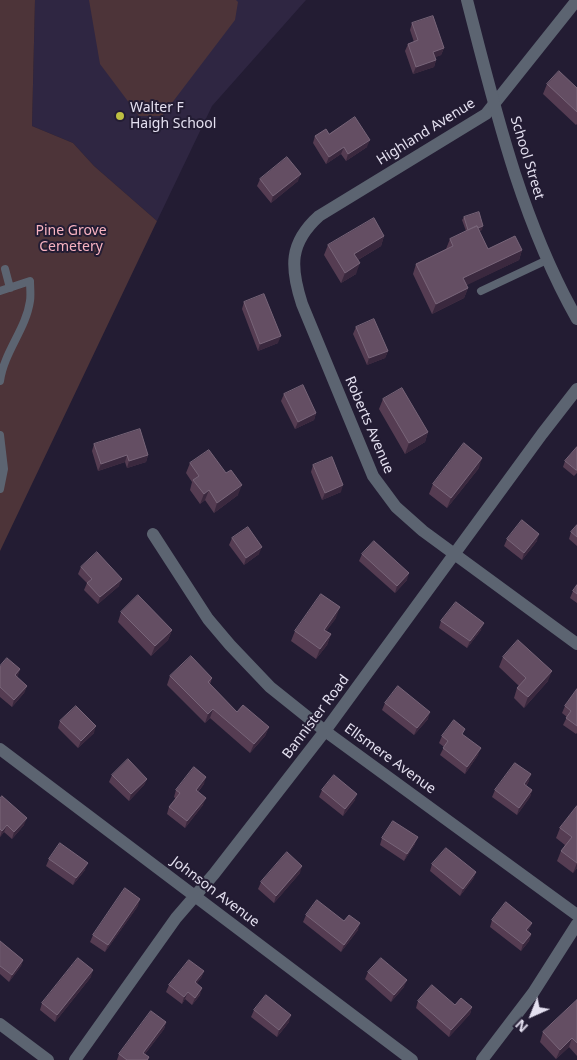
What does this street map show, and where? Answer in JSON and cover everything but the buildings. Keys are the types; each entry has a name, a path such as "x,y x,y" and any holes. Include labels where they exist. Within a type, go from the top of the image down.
{"street":[{"name":"School Street","path":"467,0 516,178 547,260 577,319"},
{"name":"Highland Avenue","path":"296,249 304,231 319,216 486,114 577,0"},
{"name":"Roberts Avenue","path":"296,249 295,274 302,304 373,476 384,492 409,520 577,644"},
{"name":"Bannister Road","path":"75,1060 176,918 214,874 325,731 577,389"},
{"name":"Ellsmere Avenue","path":"153,534 208,619 230,646 270,687 325,731 577,915"},
{"name":"Johnson Avenue","path":"0,748 412,1060"},
{"path":"482,1060 533,993 577,924"},
{"path":"0,1024 48,1060"}],"lane":[{"path":"481,291 547,260"},
{"path":"5,269 10,288"},
{"path":"0,291 30,281 30,300 24,321 0,381"},
{"path":"0,435 4,468 0,489"}],"shaded area":[{"name":"Walter F Haigh School","path":"35,0 306,0 212,106 157,221 94,166 73,143 32,126"}],"green space":[{"name":"Pine Grove Cemetery","path":"0,0 35,0 32,126 73,143 94,166 157,221 0,551"},
{"path":"89,0 236,0 238,2 235,20 162,116 139,116 100,64"}],"place":[{"name":"Walter F Haigh School","path":"120,116"}]}
